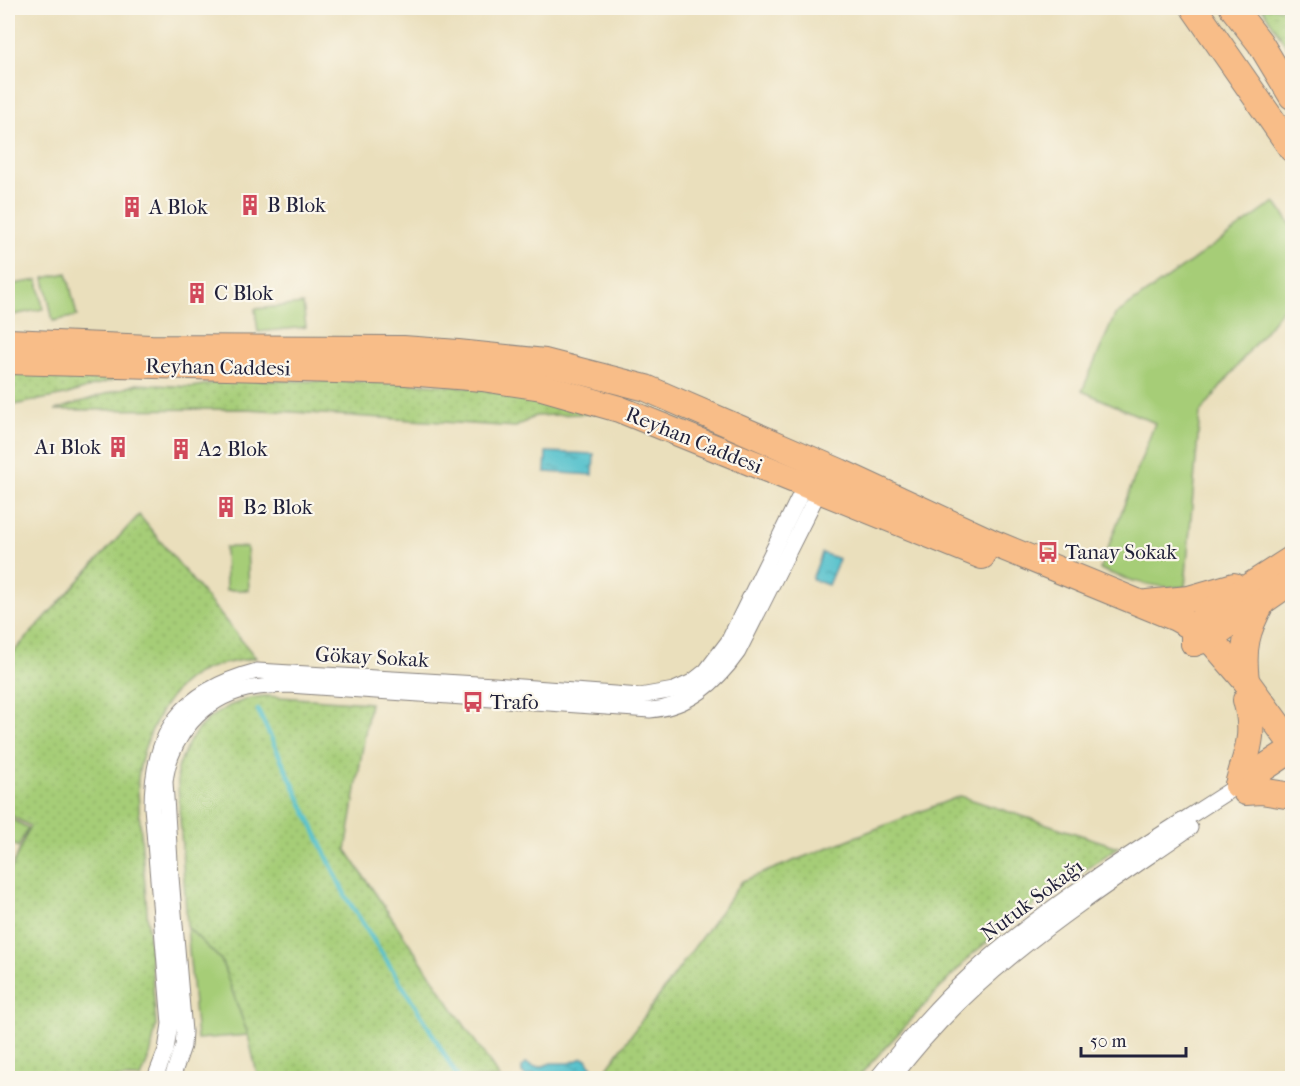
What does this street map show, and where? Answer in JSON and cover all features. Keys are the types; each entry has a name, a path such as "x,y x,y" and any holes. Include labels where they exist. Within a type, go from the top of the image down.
{"main road":[{"path":"1194,8 1293,149"},
{"path":"1233,8 1260,43"},
{"path":"1240,8 1293,96"},
{"name":"Reyhan Caddesi","path":"8,342 104,355 406,372 482,378 542,387 619,409 817,477 993,543 1142,603 1199,636"},
{"name":"Reyhan Caddesi","path":"8,361 104,355"},
{"name":"Reyhan Caddesi","path":"817,477 1040,578 1187,638 1199,636"},
{"path":"1199,636 1211,611 1293,559"},
{"path":"1142,603 1206,596 1268,574"},
{"path":"1199,636 1262,602 1293,582"},
{"path":"1242,789 1252,732 1244,661 1247,632 1262,602"},
{"path":"1199,636 1246,691 1291,757 1242,789"},
{"path":"1242,789 1293,796"}],"street":[{"name":"Gökay Sokak","path":"172,1078 183,1046 184,1024 165,782 175,748 194,718 231,694 266,686 640,696 674,690 692,682 706,671 728,642 817,477"},
{"name":"Gökay Sokak","path":"155,1078 166,1050 170,1024 152,807 152,780 156,758 165,734 179,715 192,701 210,688 235,677 257,671 494,692"},
{"name":"Nutuk Sokağı","path":"877,1078 940,1004 1007,943 1104,872 1242,789"},
{"name":"Nutuk Sokağı","path":"893,1078 932,1030 1015,952 1242,789"}],"green space":[{"path":"1262,8 1292,8 1292,55"},
{"path":"1275,202 1292,226 1292,297 1200,413 1185,587 1141,583 1100,569 1155,423 1082,391 1115,315"},
{"path":"67,273 77,316 53,321 44,278"},
{"path":"38,280 43,309 8,316 8,285"},
{"path":"303,304 306,327 258,332 255,309"},
{"path":"8,372 128,375 65,395 8,406"},
{"path":"237,379 399,383 460,387 558,402 601,413 535,416 516,427 248,409 55,410 137,384 192,387"},
{"path":"139,515 256,658 212,667 186,681 166,704 158,718 140,764 139,810 156,1025 151,1052 141,1078 8,1078 8,876 30,826 8,814 8,658"},
{"path":"225,547 247,547 249,590 226,590"},
{"path":"265,696 370,703 346,850 500,1078 258,1078 248,1035 221,960 187,927 177,769 189,742 209,718 229,706 250,698"},
{"path":"960,796 1118,847 1040,901 971,955 857,1078 600,1078 742,881"},
{"path":"8,817 28,828 18,847 8,841"},
{"path":"187,927 221,960 248,1035 197,1039"}],"water":[{"path":"546,452 594,454 593,475 545,472"},
{"path":"822,553 839,559 828,585 812,579"},
{"path":"582,1058 587,1059 592,1068 584,1078 536,1078 534,1074 526,1077 522,1073 522,1067 526,1063 541,1067 551,1063 570,1063"}],"waterway":[{"path":"258,710 346,897 425,1021 458,1078"}],"place":[{"name":"B Blok","path":"250,205"},
{"name":"A Blok","path":"132,207"},
{"name":"C Blok","path":"197,293"},
{"name":"A1 Blok","path":"118,447"},
{"name":"A2 Blok","path":"181,449"},
{"name":"B2 Blok","path":"226,507"},
{"name":"Tanay Sokak","path":"1048,552"},
{"name":"Trafo","path":"473,702"}]}
